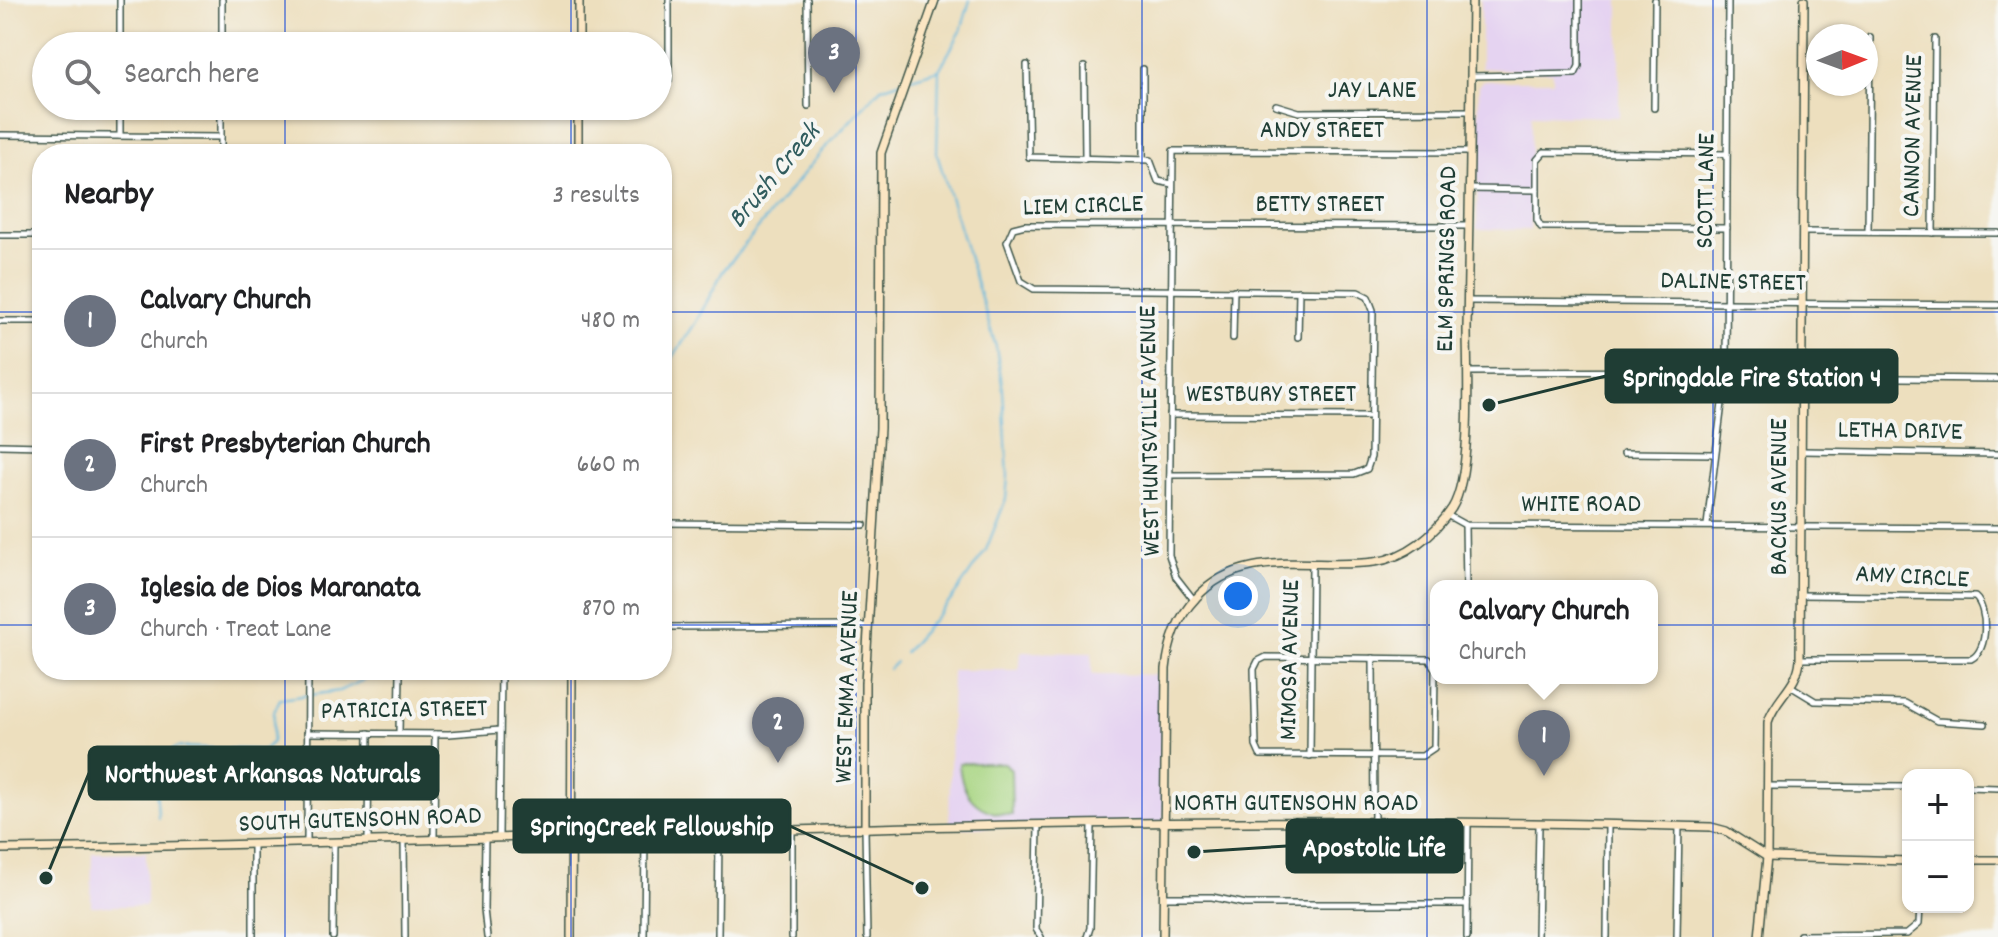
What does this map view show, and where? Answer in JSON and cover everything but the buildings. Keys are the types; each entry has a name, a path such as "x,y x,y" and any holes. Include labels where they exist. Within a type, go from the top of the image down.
{"street":[{"path":"120,0 120,32"},
{"path":"222,0 222,32"},
{"path":"579,0 579,32"},
{"path":"669,0 669,32"},
{"path":"807,0 808,106"},
{"name":"WEST EMMA AVENUE","path":"867,937 864,700 878,506 881,153 935,0"},
{"name":"ELM SPRINGS ROAD","path":"1447,515 1463,477 1472,0"},
{"path":"1471,76 1575,74 1579,66 1579,0"},
{"path":"1654,108 1655,0"},
{"name":"SCOTT LANE","path":"1707,525 1726,371 1728,0"},
{"name":"BACKUS AVENUE","path":"1759,937 1767,857 1768,722 1776,704 1792,687 1800,659 1804,0"},
{"name":"CANNON AVENUE","path":"1933,233 1935,39"},
{"path":"1027,65 1026,150 1029,157 1143,159 1153,162 1158,181 1172,184"},
{"path":"1084,67 1085,159"},
{"path":"1143,69 1143,159"},
{"path":"1868,232 1869,96"},
{"name":"JAY LANE","path":"1276,105 1299,112 1470,111"},
{"path":"120,120 120,136"},
{"path":"221,120 221,144"},
{"path":"578,120 578,144"},
{"path":"0,135 221,137"},
{"name":"ANDY STREET","path":"1173,151 1470,152"},
{"name":"WEST HUNTSVILLE AVENUE","path":"1173,151 1169,555 1176,577 1194,600"},
{"path":"1727,154 1539,154 1537,190 1538,226 1727,228"},
{"path":"1469,189 1537,190"},
{"name":"BETTY STREET","path":"1171,223 1469,226"},
{"name":"LIEM CIRCLE","path":"1170,289 1029,288 1021,281 1007,238 1013,228 1025,225 1171,223"},
{"path":"1803,232 1998,233"},
{"path":"0,235 32,235"},
{"path":"1170,289 1358,292 1368,297 1373,310 1367,469 1354,474 1170,475"},
{"path":"1233,338 1234,290"},
{"path":"1298,337 1299,291"},
{"name":"DALINE STREET","path":"1468,301 1998,305"},
{"path":"0,321 32,321"},
{"path":"1467,372 1726,371"},
{"path":"1801,377 1998,379"},
{"name":"WESTBURY STREET","path":"1170,415 1371,416"},
{"path":"0,445 32,446"},
{"name":"LETHA DRIVE","path":"1801,451 1998,454"},
{"path":"1624,453 1715,454"},
{"path":"1163,937 1169,650 1174,630 1194,600 1219,577 1239,568 1259,564 1386,559 1424,539 1447,515"},
{"name":"WHITE ROAD","path":"1447,515 1465,525 1998,528"},
{"path":"672,523 864,525"},
{"path":"1465,525 1466,580"},
{"name":"MIMOSA AVENUE","path":"1310,756 1312,564"},
{"name":"AMY CIRCLE","path":"1799,595 1970,596 1978,599 1983,611 1983,647 1971,659 1800,659"},
{"path":"672,627 869,626"},
{"path":"1430,660 1266,657 1258,661 1254,669 1256,746 1260,755 1431,753 1435,743 1433,684"},
{"path":"1373,658 1374,823"},
{"path":"307,843 308,680"},
{"path":"399,733 400,680"},
{"path":"499,836 501,680"},
{"path":"571,937 572,680"},
{"path":"1792,687 1815,701 1905,703 1932,720 1985,724"},
{"name":"PATRICIA STREET","path":"307,733 435,734 500,730"},
{"path":"368,840 369,733"},
{"path":"434,838 435,734"},
{"path":"1768,786 1902,787"},
{"path":"1974,787 1998,788"},
{"path":"1738,837 1751,842 1759,840 1767,817"},
{"name":"NORTH GUTENSOHN ROAD","path":"865,829 1374,823 1679,826 1711,827 1738,837 1767,857"},
{"path":"1087,937 1090,928 1092,825"},
{"path":"1467,937 1468,825"},
{"path":"1537,937 1539,825"},
{"path":"1038,826 1036,929 1041,937"},
{"path":"1607,937 1608,826"},
{"path":"1677,937 1679,826"},
{"name":"SOUTH GUTENSOHN ROAD","path":"0,849 865,829"},
{"path":"718,937 719,831"},
{"path":"792,831 792,937"},
{"path":"644,937 645,833"},
{"path":"485,837 484,909 487,937"},
{"path":"404,839 405,937"},
{"path":"333,937 334,841"},
{"path":"253,844 253,937"},
{"path":"1767,857 1902,861"},
{"path":"1974,860 1998,860"},
{"path":"1163,897 1202,896 1246,904 1467,904"},
{"path":"1800,935 1907,934 1919,924 1920,913"}],"shaded area":[{"path":"1481,0 1619,0 1619,117 1531,115 1530,230 1477,229 1479,86 1483,81 1553,81 1553,72 1481,68"},
{"path":"1021,652 1092,653 1092,674 1166,675 1164,824 949,828 952,670 1019,670"},
{"path":"146,852 146,906 91,906 92,853"}],"green space":[{"path":"959,763 1005,763 1011,770 1012,815 989,811 973,801 963,785"}],"waterway":[{"name":"Brush Creek","path":"911,78 939,70 961,31 970,0"},
{"path":"904,653 951,600 986,550 1006,499 1008,476 1003,390 996,347 937,154 939,70"},
{"name":"Brush Creek","path":"672,359 723,271 823,150 881,88 905,80"},
{"path":"889,669 896,662"},
{"name":"Brush Creek","path":"158,817 157,770 167,753 178,747 263,750 272,742 274,712 280,699 339,691 364,680"}],"place":[{"name":"Iglesia de Dios Maranata","path":"834,93"},
{"name":"Springdale Fire Station 4","path":"1489,405"},
{"name":"First Presbyterian Church","path":"778,763"},
{"name":"Calvary Church","path":"1544,776"},
{"name":"Apostolic Life","path":"1194,852"},
{"name":"Northwest Arkansas Naturals","path":"46,878"},
{"name":"SpringCreek Fellowship","path":"922,888"}]}
